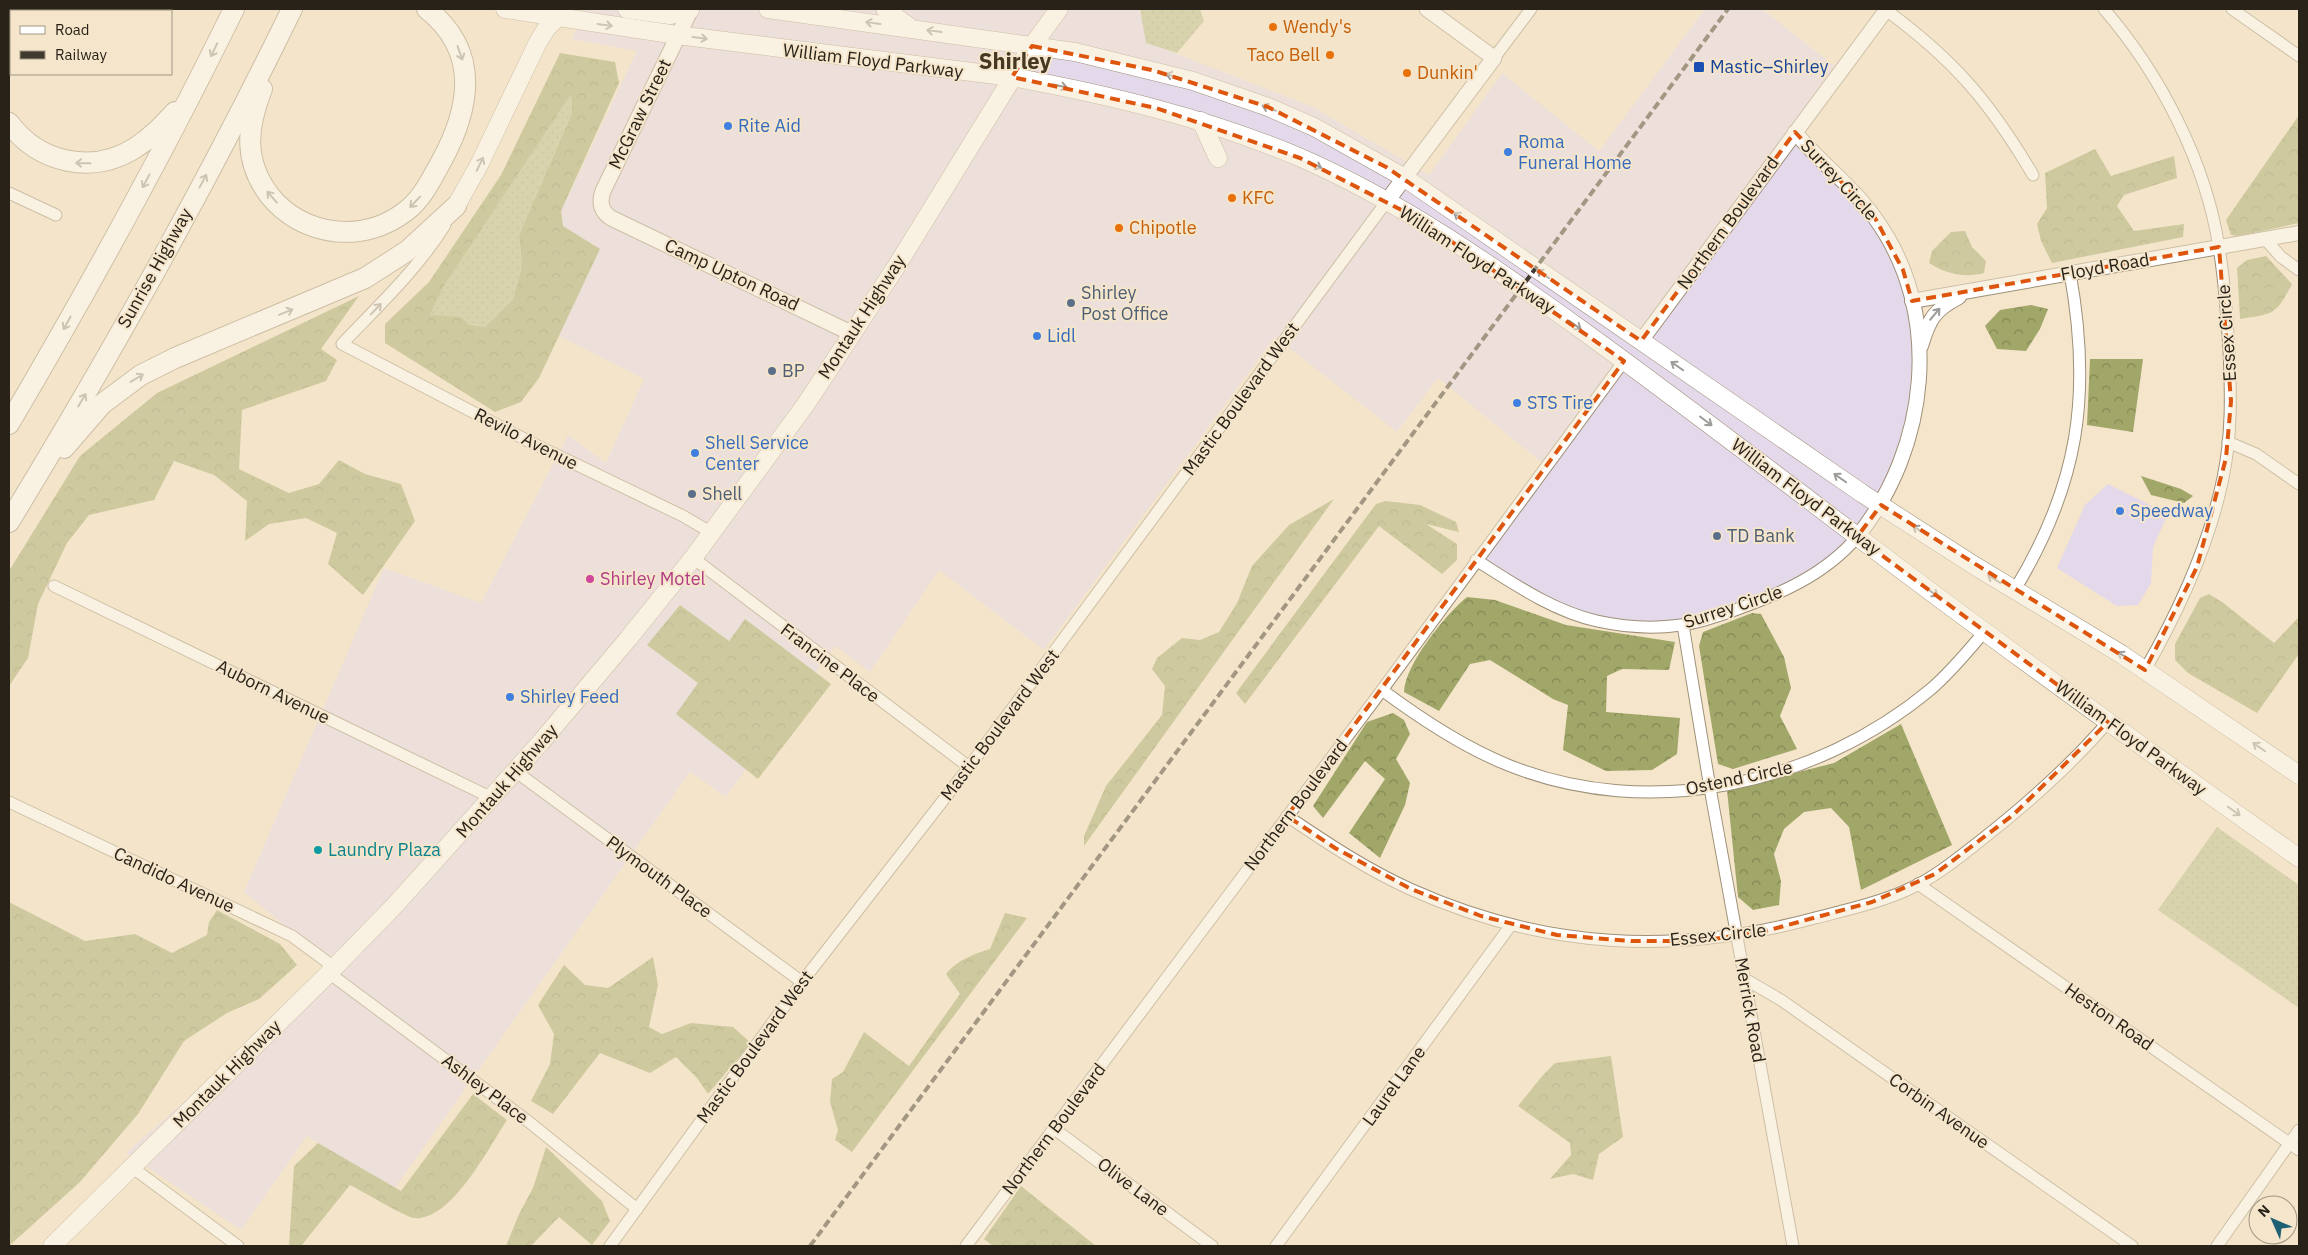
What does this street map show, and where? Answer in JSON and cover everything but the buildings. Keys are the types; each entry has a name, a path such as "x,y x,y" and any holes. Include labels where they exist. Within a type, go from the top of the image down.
{"highway":[{"path":"9,424 126,218 194,92 234,9"},
{"path":"288,17 250,125 250,145 254,166 267,191 280,206 296,219 326,230 357,231 388,223 414,205 428,187 458,126 466,89 461,55 452,36 427,9"},
{"name":"Sunrise Highway","path":"9,522 91,384 190,206 288,17"},
{"path":"9,123 28,143 49,156 75,163 100,162 123,155 146,141 194,92"},
{"path":"21,502 102,404 126,385 175,358 365,278 407,251 456,206"}],"main road":[{"name":"William Floyd Parkway","path":"505,9 677,35 1012,77 1118,98 1201,121 1300,158 1387,201 1471,252 1624,361 2108,722 2299,858"},
{"path":"627,9 670,15 690,9"},
{"name":"McGraw Street","path":"611,218 601,207 603,191 690,9"},
{"name":"William Floyd Parkway","path":"768,9 1075,52 1152,70 1231,94 1314,127 1405,178 1881,505 2014,591 2145,670 2299,775"},
{"path":"835,18 845,15 854,9"},
{"path":"885,9 910,28"},
{"name":"Montauk Highway","path":"52,1246 133,1168 397,903 516,771 622,647 693,558 791,426 853,334 1012,77 1059,9"},
{"path":"1387,201 1494,58 1427,9"},
{"path":"456,206 479,165 546,29 557,18"},
{"path":"1201,121 1218,158"},
{"name":"Camp Upton Road","path":"611,218 853,334"}],"street":[{"path":"1494,58 1531,9"},
{"name":"Essex Circle","path":"2104,9 2150,73 2183,134 2201,179 2219,247 2230,379 2228,442 2218,500 2204,548 2179,607 2145,670"},
{"path":"2232,9 2299,56"},
{"path":"1886,10 1929,43 1964,77 2007,132 2033,175"},
{"name":"Northern Boulevard","path":"1641,341 1886,10"},
{"name":"Surrey Circle","path":"1476,560 1540,599 1580,616 1628,626 1656,627 1683,625 1750,605 1788,588 1830,563 1858,537 1881,505 1899,468 1910,435 1920,384 1920,351 1912,301 1903,270 1890,241 1875,218 1847,183 1807,146 1795,132"},
{"path":"9,193 56,215"},
{"name":"Mastic Boulevard West","path":"610,1246 802,982 969,767 1387,201"},
{"name":"Revilo Avenue","path":"456,206 431,245 410,272 342,344 534,444 683,516 712,533"},
{"name":"Floyd Road","path":"1912,301 2299,234"},
{"path":"2266,239 2281,257 2299,270"},
{"path":"2014,591 2035,555 2057,504 2070,459 2079,417 2080,352 2070,273"},
{"path":"1920,351 1927,326 1934,314 1944,305 1968,292"},
{"name":"Northern Boulevard","path":"966,1246 1053,1128 1162,986 1624,361"},
{"path":"2228,442 2248,449 2299,484"},
{"name":"Francine Place","path":"693,558 969,767"},
{"name":"Auborn Avenue","path":"54,586 492,798"},
{"name":"Merrick Road","path":"1683,625 1710,788 1793,1246"},
{"name":"Ostend Circle","path":"1382,690 1439,730 1485,754 1530,773 1584,786 1634,792 1685,791 1710,788 1802,764 1842,747 1866,734 1930,690 1945,677 1985,631"},
{"name":"Essex Circle","path":"1288,816 1359,862 1411,889 1512,925 1557,935 1606,940 1699,941 1783,927 1872,902 1918,884 1950,864 2013,815 2061,772 2108,722"},
{"name":"Plymouth Place","path":"516,771 802,982"},
{"name":"Candido Avenue","path":"9,802 292,936 332,970"},
{"name":"Heston Road","path":"1918,884 2295,1146"},
{"name":"Laurel Lane","path":"1276,1246 1512,925"},
{"name":"Ashley Place","path":"332,970 529,1122 637,1209"},
{"name":"Corbin Avenue","path":"1745,979 1781,1000 2132,1246"},
{"name":"Olive Lane","path":"1053,1128 1212,1246"},
{"path":"2217,1246 2295,1146 2299,1130"},
{"path":"133,1168 238,1246"}],"highlighted area":[{"path":"1032,46 1152,70 1268,107 1386,167 1641,341 1795,132 1875,218 1903,270 1912,301 2219,247 2231,401 2226,458 2197,567 2145,670 1881,505 1857,537 2108,722 2013,815 1935,874 1872,902 1762,932 1699,941 1631,941 1557,935 1481,916 1411,889 1335,848 1287,816 1624,361 1419,219 1300,158 1156,108 1012,77"}],"shaded area":[{"path":"586,9 1138,9 1157,46 1313,107 1429,175 1502,73 1599,151 1705,9 1762,9 1841,71 1795,132 1875,218 1912,301 1914,418 1865,527 1803,580 1683,625 1580,616 1476,560 1546,466 1438,378 1397,432 1275,337 1044,650 939,570 870,672 835,646 726,797 690,772 392,1192 307,1136 241,1230 126,1153 329,973 334,966 244,892 384,568 481,603 568,435 606,463 644,379 559,336 595,244 552,230 637,51 572,39"},
{"path":"2108,484 2168,514 2153,547 2151,583 2138,605 2117,606 2057,568 2085,505"}],"green space":[{"path":"1140,9 1200,9 1204,21 1177,53 1146,43"},
{"path":"560,53 615,62 619,83 561,211 563,226 600,249 539,378 521,402 495,412 385,343 385,324 429,282 501,175","holes":["571,94 572,113 519,235 522,266 513,299 485,327 469,324 461,317 430,315 444,286"]},
{"path":"571,93 572,113 519,235 522,266 513,299 485,327 430,315 444,286"},
{"path":"2299,115 2299,223 2239,236 2231,235 2226,220"},
{"path":"2095,149 2111,176 2174,156 2177,178 2124,195 2117,206 2134,231 2184,224 2183,237 2052,263 2041,241 2037,224 2047,208 2045,173"},
{"path":"1965,231 1972,247 1986,261 1984,273 1955,274 1929,263 1932,251 1951,232"},
{"path":"2266,256 2292,284 2282,302 2273,311 2260,316 2240,319 2237,268 2247,260"},
{"path":"359,296 321,349 337,360 326,381 242,410 239,469 289,493 319,484 339,460 365,474 401,484 415,521 363,595 328,564 337,533 306,518 269,524 245,541 247,501 214,475 174,461 154,500 89,515 67,543 38,604 28,658 9,686 9,571 80,456 157,393"},
{"path":"2031,305 2048,309 2040,329 2026,351 1997,349 1985,326 2000,310"},
{"path":"2090,359 2143,359 2133,432 2087,425"},
{"path":"2141,476 2181,489 2193,496 2184,503 2151,495"},
{"path":"1334,499 1084,846 1084,836 1106,786 1162,715 1165,686 1152,669 1157,658 1182,638 1200,640 1219,632 1237,603 1252,566 1289,525"},
{"path":"1386,501 1420,505 1456,522 1459,532 1426,524 1457,544 1457,560 1442,574 1379,526 1245,704 1236,693 1376,504"},
{"path":"2209,594 2274,643 2299,619 2299,654 2257,713 2188,673 2175,660 2175,644 2200,598"},
{"path":"1467,597 1495,600 1566,625 1675,642 1669,670 1622,669 1607,676 1606,712 1680,718 1677,754 1652,770 1606,771 1563,750 1568,705 1553,699 1490,660 1470,664 1439,711 1404,692 1411,668 1428,640 1448,615"},
{"path":"680,605 729,641 745,619 831,684 758,779 676,714 698,683 647,645"},
{"path":"1752,613 1761,614 1784,657 1791,688 1780,716 1797,749 1733,769 1718,764 1699,646 1703,632"},
{"path":"1393,713 1404,720 1410,734 1396,759 1410,783 1405,805 1380,858 1349,833 1385,779 1365,761 1323,818 1313,806 1367,722"},
{"path":"1901,724 1952,845 1861,890 1849,827 1831,808 1804,812 1784,829 1774,854 1781,881 1779,905 1753,910 1738,897 1727,790 1834,763"},
{"path":"2217,827 2299,885 2299,1008 2158,910"},
{"path":"9,902 85,941 135,934 172,953 207,935 209,922 217,910 280,944 297,965 259,999 227,1013 184,1041 138,1114 80,1182 9,1246"},
{"path":"1005,913 1027,918 852,1152 835,1140 838,1130 830,1102 832,1079 843,1072 864,1032 909,1066 960,994 946,974 961,961 990,949"},
{"path":"653,957 658,985 649,1027 662,1034 691,1023 733,1027 751,1043 708,1094 697,1078 676,1057 650,1073 600,1053 553,1114 531,1101 550,1064 554,1034 538,1005 564,965 585,985 608,988"},
{"path":"1611,1056 1623,1137 1599,1154 1593,1180 1573,1174 1550,1179 1571,1155 1570,1143 1518,1106 1555,1063"},
{"path":"473,1094 507,1120 468,1181 442,1208 428,1216 409,1217 350,1185 301,1246 289,1246 294,1166 318,1143 401,1191"},
{"path":"546,1147 602,1201 610,1221 592,1245 559,1217 531,1246 506,1246 519,1214 533,1188"},
{"path":"1021,1186 1096,1246 993,1246 984,1239"}],"railway":[{"path":"810,1246 1728,9"}],"place":[{"name":"Wendy's","path":"1273,27"},
{"name":"Taco Bell","path":"1330,55"},
{"name":"Mastic–Shirley","path":"1699,67"},
{"name":"Dunkin'","path":"1407,73"},
{"name":"Rite Aid","path":"728,126"},
{"name":"Roma Funeral Home","path":"1508,152"},
{"name":"KFC","path":"1232,198"},
{"name":"Chipotle","path":"1119,228"},
{"name":"Shirley Post Office","path":"1071,303"},
{"name":"Lidl","path":"1037,336"},
{"name":"BP","path":"772,371"},
{"name":"STS Tire","path":"1517,403"},
{"name":"Shell Service Center","path":"695,453"},
{"name":"Shell","path":"692,494"},
{"name":"Speedway","path":"2120,511"},
{"name":"TD Bank","path":"1717,536"},
{"name":"Shirley Motel","path":"590,579"},
{"name":"Shirley Feed","path":"510,697"},
{"name":"Laundry Plaza","path":"318,850"}],"district":[{"name":"Shirley","path":"1015,61"}]}
